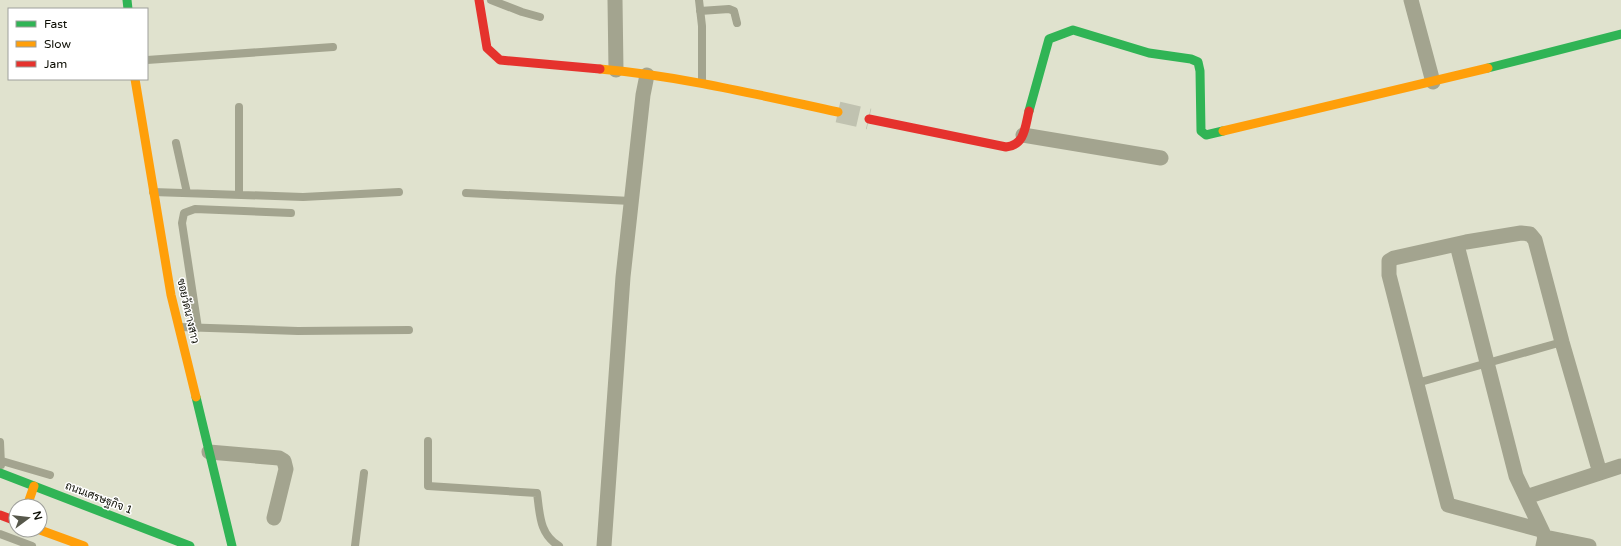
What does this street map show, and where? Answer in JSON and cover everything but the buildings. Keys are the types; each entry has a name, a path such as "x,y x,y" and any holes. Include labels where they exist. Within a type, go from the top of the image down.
{"street":[{"path":"479,0 487,48 500,60 616,70 702,83 838,112"},
{"path":"615,0 616,70"},
{"path":"1411,0 1433,82"},
{"path":"869,120 1006,147 1015,146 1021,140 1023,135 1049,39 1073,30 1149,53 1191,59 1198,62 1200,70 1200,123 1201,131 1206,135 1433,82 1621,34"},
{"path":"604,546 623,277 643,95 647,75"},
{"name":"ซอยวัดนางสาว","path":"135,80 171,295 232,546"},
{"path":"1023,135 1161,158"},
{"path":"1589,546 1543,538 1448,505 1389,275 1389,261 1394,258 1457,245 1521,233 1530,234 1535,240 1562,342 1600,473"},
{"path":"1457,245 1516,476 1543,538"},
{"path":"209,452 278,458 284,461 286,469 274,518"},
{"path":"1526,497 1621,466"},
{"name":"ถนนเศรษฐกิจ 1","path":"0,473 190,546"},
{"path":"30,498 34,486"},
{"path":"48,533 84,546"}],"lane":[{"path":"491,0 540,17"},
{"path":"699,0 702,83"},
{"path":"700,11 729,9 734,11 737,23"},
{"path":"148,60 333,47"},
{"path":"239,107 239,195"},
{"path":"176,143 187,193"},
{"path":"153,192 303,197 399,192"},
{"path":"466,193 631,202"},
{"path":"198,328 182,223 184,213 195,210 292,213"},
{"path":"179,327 298,331 409,330"},
{"path":"1416,383 1562,342"},
{"path":"0,442 2,461 0,473"},
{"path":"428,442 428,486 537,493 543,532 550,541 559,546"},
{"path":"2,461 50,475"},
{"path":"355,546 364,473"},
{"path":"0,534 32,546"},
{"path":"593,546 604,546"}],"tunnel":[{"path":"838,112 869,119"}],"traffic: fast":[{"path":"127,0 128,8"},
{"path":"1029,111 1049,39 1073,30 1149,53 1191,59 1198,62 1200,71 1201,131 1206,135 1223,131"},
{"path":"1488,68 1621,34"},
{"path":"196,397 232,546"},
{"path":"0,473 190,546"}],"traffic: slow":[{"path":"1223,131 1488,68"},
{"path":"600,69 690,81 838,112"},
{"path":"135,80 171,295 196,397"},
{"path":"30,498 34,486"},
{"path":"48,533 84,546"}],"traffic: jam":[{"path":"479,0 487,48 500,60 600,69"},
{"path":"869,119 1006,147 1012,146 1021,139 1029,111"},
{"path":"0,515 8,518"}]}
